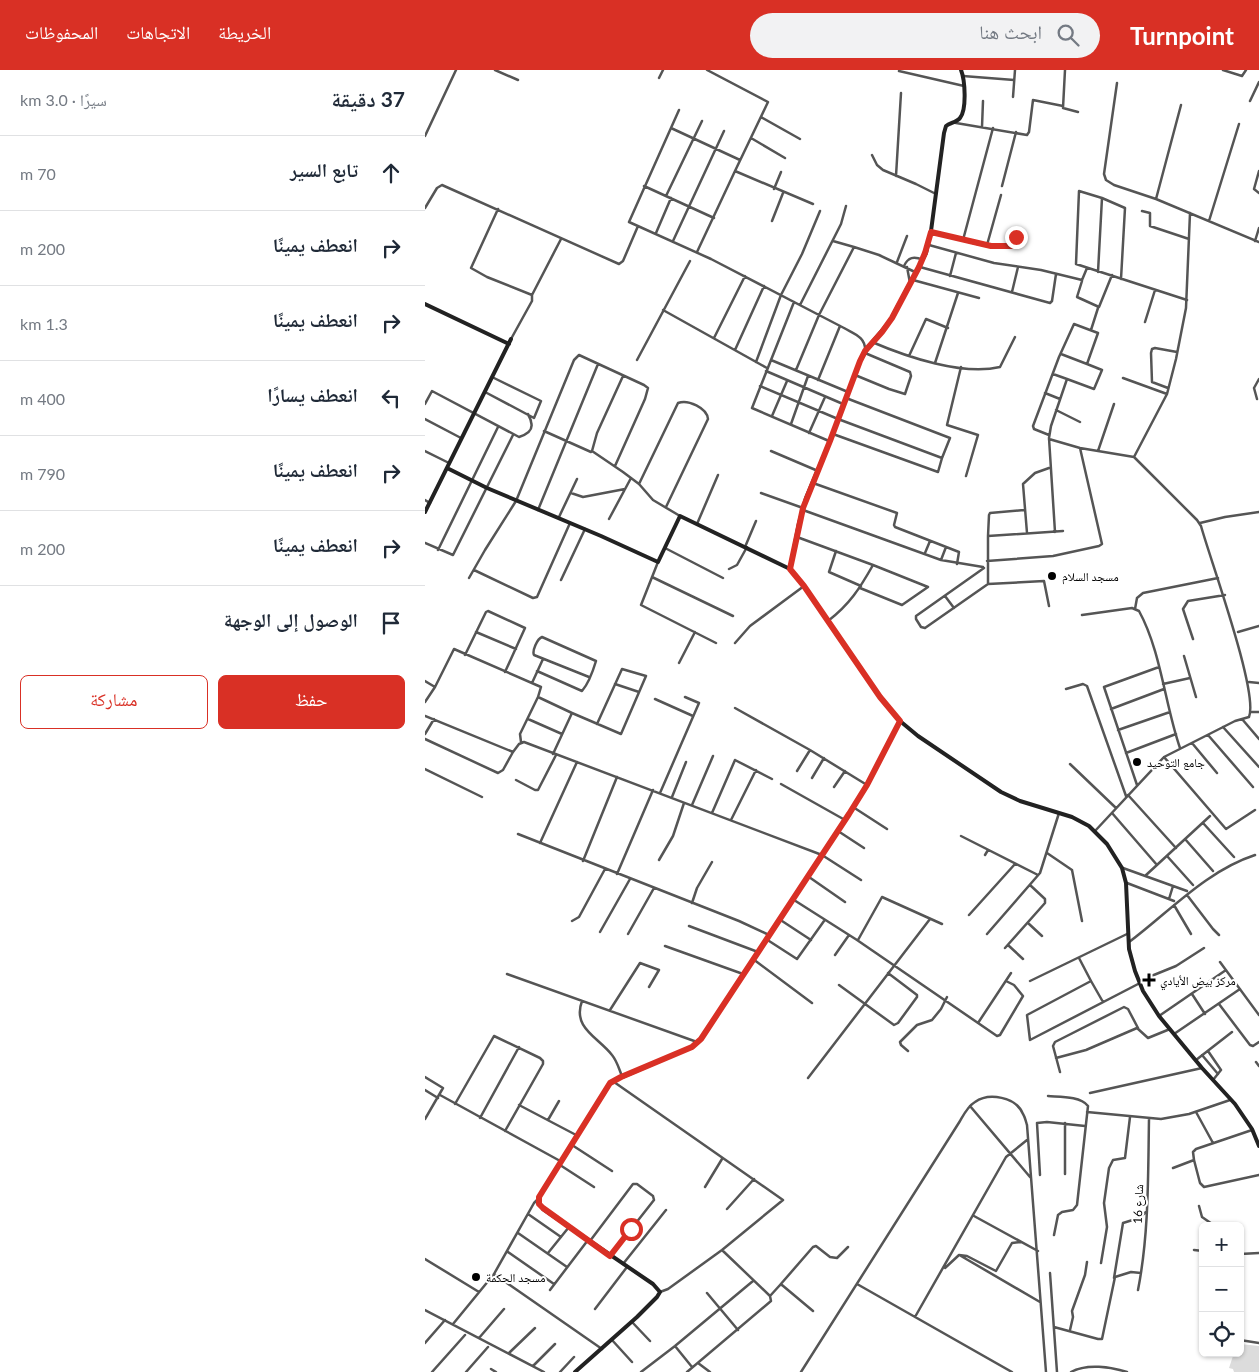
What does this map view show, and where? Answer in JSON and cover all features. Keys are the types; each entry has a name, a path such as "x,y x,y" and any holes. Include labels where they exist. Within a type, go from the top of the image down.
{"street":[{"path":"425,136 455,70"},
{"path":"495,70 518,80"},
{"path":"659,78 663,70"},
{"path":"697,252 768,102 707,70"},
{"path":"790,569 803,509 855,375 865,352 890,321 923,260 931,232 944,133 946,126 959,120 962,116 964,86 961,70"},
{"path":"1013,97 1015,70"},
{"path":"1063,106 1065,70"},
{"path":"1223,70 1241,76 1244,76 1246,70"},
{"path":"899,71 964,86"},
{"path":"963,76 1014,80"},
{"path":"1250,100 1259,82"},
{"path":"1117,83 1104,174 1105,179 1114,186 1155,199 1259,242"},
{"path":"896,176 901,93"},
{"path":"953,122 1025,135 1028,134 1033,100 1063,106 1063,108 1078,112"},
{"path":"981,126 983,101"},
{"path":"1155,199 1181,105"},
{"path":"679,110 643,186 629,220 630,223 697,252 862,338 865,352"},
{"path":"761,117 800,139"},
{"path":"666,196 702,121"},
{"path":"1209,221 1239,124"},
{"path":"671,128 741,160"},
{"path":"963,240 993,128"},
{"path":"673,241 725,131"},
{"path":"1002,186 1016,132"},
{"path":"751,138 785,158"},
{"path":"872,156 881,169 936,194"},
{"path":"1259,171 1254,189 1259,193"},
{"path":"735,172 813,204"},
{"path":"774,189 781,172"},
{"path":"425,208 437,188 442,185 619,264 623,261 638,226"},
{"path":"643,186 714,218"},
{"path":"1121,279 1125,208 1081,191 1079,193 1076,263 1098,272 1187,300"},
{"path":"771,222 783,192"},
{"path":"987,245 1001,195"},
{"path":"655,233 671,198"},
{"path":"1098,272 1102,198"},
{"path":"800,305 841,224 846,206"},
{"path":"498,210 471,268 487,277 532,295"},
{"path":"756,362 781,295 803,254 820,211"},
{"path":"1142,211 1150,213 1150,226 1189,240"},
{"path":"1134,457 1169,388 1187,300 1190,213"},
{"path":"1255,241 1259,228"},
{"path":"931,232 1001,247 1011,246 1019,231"},
{"path":"897,262 907,236"},
{"path":"425,512 427,502 447,468 532,301 532,295 561,239"},
{"path":"833,241 897,262 917,272"},
{"path":"928,245 994,263 1018,266 1082,280"},
{"path":"796,370 819,315 854,247"},
{"path":"950,276 956,252"},
{"path":"912,282 905,267 907,260 917,258 923,260"},
{"path":"637,360 690,261"},
{"path":"1012,292 1018,266"},
{"path":"919,267 1051,302 1056,274"},
{"path":"1087,268 1077,297 1098,307"},
{"path":"1091,330 1098,307 1101,306 1112,275"},
{"path":"714,338 745,276"},
{"path":"912,282 979,298"},
{"path":"735,350 764,286"},
{"path":"1145,322 1155,290"},
{"path":"935,363 958,293"},
{"path":"794,302 752,408 830,441"},
{"path":"425,304 510,341"},
{"path":"663,310 787,381 844,404"},
{"path":"909,356 926,319 948,328"},
{"path":"1049,435 1033,427 1073,324 1098,334 1087,364"},
{"path":"818,380 840,326"},
{"path":"872,342 909,356 935,363 977,369 999,367 1015,337"},
{"path":"1169,388 1152,382 1151,352 1155,348 1177,352"},
{"path":"855,375 902,394 906,393 911,376 910,372 865,352"},
{"path":"1052,374 1095,389 1101,369 1060,354"},
{"path":"469,578 516,501 544,431 577,356 580,355 644,384 648,390 615,466"},
{"path":"771,360 848,392"},
{"path":"538,510 598,364"},
{"path":"961,367 947,425 978,435 966,476"},
{"path":"593,453 597,434 623,376"},
{"path":"791,424 808,376"},
{"path":"485,392 534,418 541,401 492,377"},
{"path":"1123,378 1167,394"},
{"path":"1055,532 1049,435 1067,379"},
{"path":"1257,399 1254,388 1259,379"},
{"path":"772,416 787,381"},
{"path":"760,386 839,419 943,458"},
{"path":"425,404 433,391 519,437 530,430 532,422 528,414"},
{"path":"1045,393 1060,399"},
{"path":"809,433 825,397"},
{"path":"833,434 937,472 943,458 950,438 846,398"},
{"path":"639,484 679,403 686,402 705,412 708,419 666,507"},
{"path":"1098,451 1114,404"},
{"path":"1056,410 1080,422"},
{"path":"425,418 461,438"},
{"path":"438,550 498,426"},
{"path":"544,431 593,453 615,466 639,484 651,498 680,516 790,569 804,586 880,697 900,721 918,736 1001,792 1020,801 1060,812 1083,822 1095,831 1107,844 1122,868 1128,902 1129,942 1139,982 1159,1016 1235,1104 1252,1130 1259,1146"},
{"path":"425,543 453,555 513,435"},
{"path":"1049,439 1080,448 1134,457 1200,523 1238,632 1246,658 1249,682 1252,712 1249,717 1223,727 1164,757 1095,831"},
{"path":"987,561 1064,555 1102,544 1080,448"},
{"path":"425,451 449,463"},
{"path":"771,451 818,471"},
{"path":"1027,533 1024,510 1024,483 1035,473 1050,467"},
{"path":"447,468 516,501 659,562"},
{"path":"697,524 718,475"},
{"path":"558,519 577,478"},
{"path":"609,519 631,478"},
{"path":"813,483 897,513 895,527 960,552 957,564"},
{"path":"571,493 583,496 625,489"},
{"path":"761,493 941,560 986,568"},
{"path":"988,584 986,568 989,515 990,513 1024,510"},
{"path":"1200,523 1259,512"},
{"path":"680,516 641,605 716,643"},
{"path":"729,569 737,565 756,521"},
{"path":"474,570 533,598 537,597 570,523"},
{"path":"561,580 585,529"},
{"path":"988,536 1063,531"},
{"path":"796,536 836,551 873,565 927,586 928,588 902,605 829,571 836,551"},
{"path":"925,554 930,540"},
{"path":"941,560 946,547"},
{"path":"665,548 723,578"},
{"path":"828,621 843,609 860,587 873,565"},
{"path":"986,568 916,616 915,620 921,628 924,628 988,584 1043,580 1049,606"},
{"path":"652,577 733,616"},
{"path":"1135,609 1137,598 1143,594 1218,578"},
{"path":"735,643 750,626 804,586"},
{"path":"1193,639 1183,609 1184,605 1188,601 1225,595"},
{"path":"945,596 954,608"},
{"path":"1082,615 1135,609 1141,614 1159,667 1180,748"},
{"path":"465,654 488,611 524,627 505,672"},
{"path":"1238,632 1259,626"},
{"path":"476,632 515,649"},
{"path":"679,663 695,632"},
{"path":"537,671 581,691 584,689 589,677 595,662 595,659 541,637 538,639 533,653 535,656 589,677"},
{"path":"425,702 435,687 453,650 541,688 521,734 521,742 503,770 498,773 425,739"},
{"path":"1184,656 1196,697"},
{"path":"532,683 543,659"},
{"path":"1137,785 1104,688 1105,686 1159,667"},
{"path":"538,697 572,713 597,724 621,734 646,677 622,669 597,724"},
{"path":"1163,684 1190,678"},
{"path":"425,680 435,687"},
{"path":"1249,682 1259,682"},
{"path":"615,684 639,692"},
{"path":"1066,690 1083,684 1087,686 1127,795 1176,848"},
{"path":"1111,709 1164,689"},
{"path":"660,793 699,703 685,696"},
{"path":"655,699 693,716"},
{"path":"735,708 824,758 867,785"},
{"path":"1119,730 1170,712"},
{"path":"1252,712 1259,712"},
{"path":"516,780 538,790 572,713"},
{"path":"425,716 513,752"},
{"path":"528,718 562,734"},
{"path":"425,734 434,719"},
{"path":"1242,719 1258,737"},
{"path":"453,1324 494,1274 535,1202 538,1201 613,1081 698,1043 867,785 900,721"},
{"path":"1223,727 1259,767"},
{"path":"1126,753 1176,734"},
{"path":"1208,735 1253,786"},
{"path":"521,742 822,854 861,880"},
{"path":"1192,743 1217,773"},
{"path":"797,771 810,750"},
{"path":"692,805 713,756"},
{"path":"1164,757 1225,829 1255,810"},
{"path":"812,778 824,758"},
{"path":"712,813 734,760 772,779"},
{"path":"540,843 577,762"},
{"path":"672,798 686,762"},
{"path":"1070,764 1115,808"},
{"path":"425,769 482,797"},
{"path":"731,820 756,770"},
{"path":"834,788 845,771"},
{"path":"583,861 617,777"},
{"path":"781,784 845,820"},
{"path":"617,874 653,790"},
{"path":"659,860 675,831 685,802"},
{"path":"853,807 887,829"},
{"path":"987,934 1038,875 1060,812"},
{"path":"1112,813 1157,865"},
{"path":"1145,876 1210,816"},
{"path":"1203,822 1234,857"},
{"path":"838,831 864,848"},
{"path":"518,834 752,926 796,959 824,920"},
{"path":"961,836 1038,875"},
{"path":"1185,839 1213,871"},
{"path":"985,855 988,850"},
{"path":"1047,853 1072,870 1082,921"},
{"path":"1167,856 1193,885"},
{"path":"1129,942 1224,868 1255,856"},
{"path":"692,903 697,888 712,862"},
{"path":"969,915 1015,864"},
{"path":"1122,868 1187,891"},
{"path":"572,921 579,917 605,869"},
{"path":"807,876 845,902"},
{"path":"600,932 630,879"},
{"path":"1126,883 1174,901"},
{"path":"1005,948 1046,902 1030,885"},
{"path":"1169,899 1173,886"},
{"path":"629,934 654,888"},
{"path":"1187,895 1219,935"},
{"path":"857,940 882,896 942,924"},
{"path":"792,899 857,940 995,1036 1000,1035 1023,996 1014,985 1006,980"},
{"path":"1175,905 1191,934"},
{"path":"779,919 811,940"},
{"path":"808,1078 930,919"},
{"path":"1028,923 1042,936"},
{"path":"689,926 757,952"},
{"path":"1030,981 1128,933"},
{"path":"835,954 849,935"},
{"path":"1008,945 1023,959"},
{"path":"665,946 743,974"},
{"path":"1091,981 1027,1015 1030,1040 1139,982 1172,968 1204,948"},
{"path":"1078,958 1103,1002"},
{"path":"753,959 813,1003"},
{"path":"1220,962 1259,1014"},
{"path":"609,1010 639,963 659,970 649,986"},
{"path":"1159,1016 1226,970"},
{"path":"839,985 894,1026 916,1000 917,995 888,973"},
{"path":"507,974 698,1043"},
{"path":"978,1023 1011,974"},
{"path":"1175,1034 1241,989"},
{"path":"1192,994 1205,1014"},
{"path":"908,1051 900,1042 917,1025 932,1020 947,997"},
{"path":"582,1000 579,1013 588,1032 612,1055 622,1076"},
{"path":"1219,1004 1250,1045 1253,1046 1259,1042"},
{"path":"1060,1072 1053,1046 1055,1042 1124,1007 1128,1009 1138,1028 1148,1038 1171,1030"},
{"path":"1056,1058 1085,1050 1138,1028"},
{"path":"1196,1060 1232,1032"},
{"path":"455,1104 494,1036 519,1047 543,1062 505,1131"},
{"path":"480,1118 519,1047"},
{"path":"1207,1051 1221,1070 1213,1080"},
{"path":"1203,1055 1218,1074"},
{"path":"1256,1062 1259,1066"},
{"path":"1091,1093 1202,1068"},
{"path":"425,1077 443,1087 425,1119"},
{"path":"575,1372 632,1322 659,1296 660,1292 668,1289 722,1250 783,1200 613,1081"},
{"path":"425,1090 438,1098"},
{"path":"440,1095 561,1163 594,1187"},
{"path":"1048,1096 1066,1097 1086,1103 1088,1106 1077,1205 1073,1210 1062,1212 1058,1215 1054,1235"},
{"path":"801,1372 970,1106 976,1100 986,1097 1000,1097 1018,1106 1027,1125 1046,1372"},
{"path":"1087,1112 1130,1117 1175,1117 1230,1100"},
{"path":"549,1120 559,1101"},
{"path":"519,1105 578,1136"},
{"path":"970,1106 1031,1178"},
{"path":"1196,1112 1213,1143"},
{"path":"1101,1263 1107,1227 1104,1203 1109,1168 1113,1160 1125,1158 1130,1117"},
{"name":"شارع 16","path":"1138,1290 1147,1211 1149,1118"},
{"path":"1040,1175 1037,1123 1065,1123 1085,1126"},
{"path":"1065,1123 1065,1174"},
{"path":"1252,1130 1194,1150 1194,1160 1201,1185 1204,1187 1259,1175"},
{"path":"915,1317 1007,1158 1027,1140"},
{"path":"572,1145 612,1171"},
{"path":"705,1187 723,1158"},
{"path":"1173,1168 1194,1160"},
{"path":"727,1209 754,1179"},
{"path":"549,1290 632,1185 637,1184 655,1199 610,1256"},
{"path":"538,1201 543,1208 655,1286 660,1292"},
{"path":"1199,1206 1202,1217 1209,1222"},
{"path":"595,1309 665,1210"},
{"path":"1054,1327 1102,1339 1123,1223 1141,1217 1147,1211"},
{"path":"528,1214 561,1237"},
{"path":"974,1216 1037,1251"},
{"path":"548,1253 569,1227"},
{"path":"518,1233 567,1267"},
{"path":"959,1255 967,1256 996,1271 1012,1243 1021,1242"},
{"path":"770,1296 813,1247 816,1246 833,1258 837,1258 848,1247"},
{"path":"687,1372 771,1301 770,1296 722,1250"},
{"path":"1194,1250 1199,1251"},
{"path":"508,1252 554,1284"},
{"path":"1244,1254 1259,1253"},
{"path":"943,1270 959,1255"},
{"path":"959,1255 1041,1303"},
{"path":"425,1259 479,1292"},
{"path":"1069,1331 1073,1317 1071,1311 1085,1275 1087,1262"},
{"path":"1114,1278 1115,1276 1131,1272 1141,1273"},
{"path":"1050,1273 1057,1372"},
{"path":"494,1274 601,1349"},
{"path":"641,1372 753,1281"},
{"path":"857,1284 1012,1372"},
{"path":"780,1285 784,1286 813,1311"},
{"path":"707,1293 738,1330"},
{"path":"479,1338 504,1309"},
{"path":"425,1310 544,1372"},
{"path":"425,1344 445,1320"},
{"path":"632,1322 650,1341"},
{"path":"509,1353 535,1328"},
{"path":"432,1372 465,1335"},
{"path":"612,1340 632,1362"},
{"path":"1244,1341 1259,1343"},
{"path":"533,1366 555,1344"},
{"path":"675,1346 692,1367"},
{"path":"467,1372 488,1347"},
{"path":"560,1372 574,1357"},
{"path":"698,1363 710,1372"},
{"path":"1071,1372 1079,1368 1105,1366 1127,1372"},
{"path":"491,1369 496,1372"}],"shaded area":[{"path":"1244,1344 1259,1346 1259,1372 1234,1372 1233,1369 1229,1368 1233,1357 1244,1357"}],"place":[{"name":"مسجد السلام","path":"1052,576"},
{"name":"جامع التوحيد","path":"1137,762"},
{"name":"مركز بيض الأيادي","path":"1149,980"},
{"name":"مسجد الحكمة","path":"476,1277"}],"route":[{"path":"631,1229 610,1256 543,1208 539,1204 539,1197 610,1083 698,1043 849,814 867,785 900,721 889,710 804,586 790,569 799,523 807,498 848,392 862,356 886,328 919,267 931,232 996,247 1011,246 1016,237"}]}
